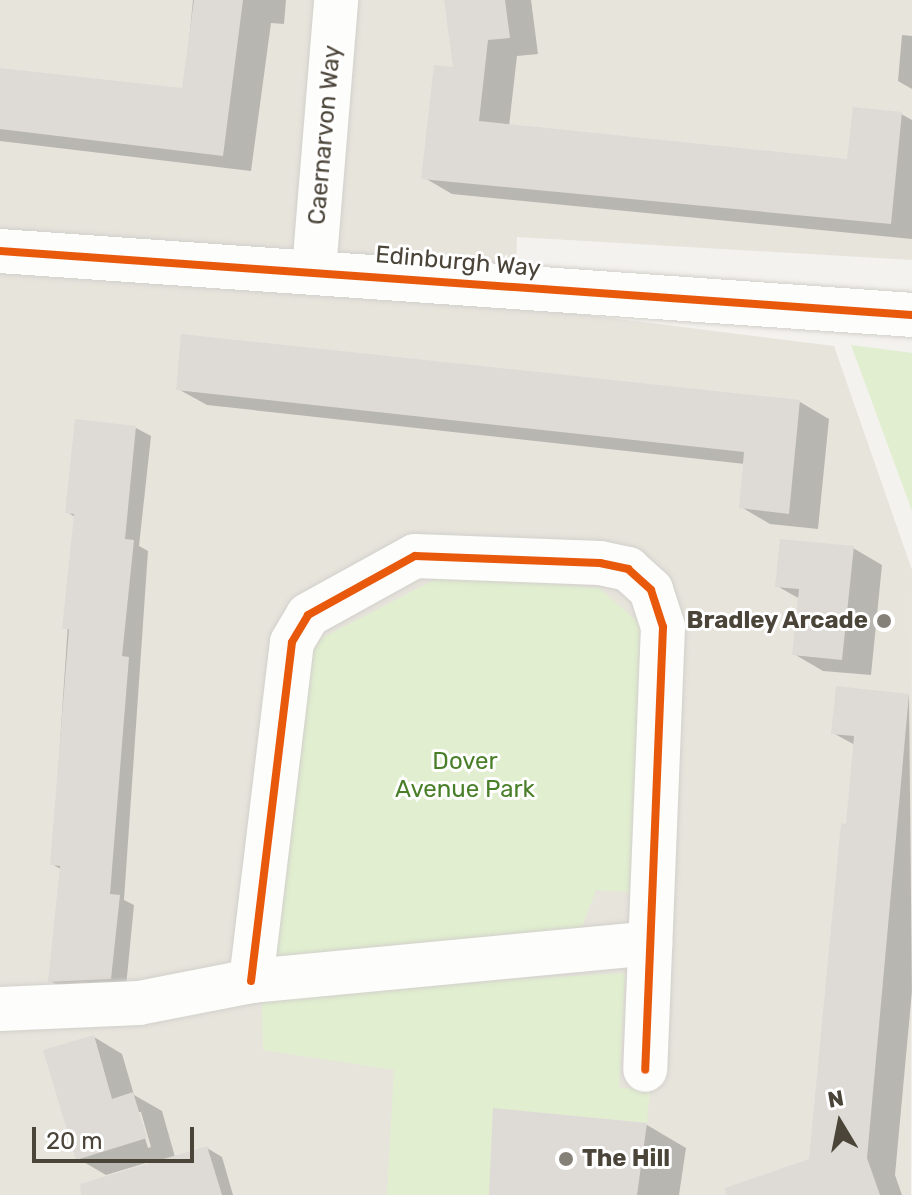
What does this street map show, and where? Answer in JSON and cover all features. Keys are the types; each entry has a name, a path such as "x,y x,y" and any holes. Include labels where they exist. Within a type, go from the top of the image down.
{"street":[{"name":"Caernarvon Way","path":"314,270 336,0"},
{"name":"Edinburgh Way","path":"1,258 314,270 912,315"},
{"path":"251,981 292,642 308,615 415,556 600,563 628,569 651,590 663,627 645,1070"},
{"path":"0,1009 139,1003 251,981 650,943"}],"shaded area":[{"path":"0,0 912,0 912,260 517,237 515,306 834,346 912,570 911,1195 0,1195"}],"green space":[{"path":"851,345 912,353 912,511"},
{"name":"Dover Avenue Park","path":"444,575 599,588 641,625 632,892 596,890 578,937 270,965 307,662 322,638"},
{"path":"625,973 619,1088 650,1089 647,1123 493,1108 489,1195 387,1195 394,1070 263,1050 262,994"}],"building":[{"path":"194,0 243,0 223,156 0,129 0,68 182,88"},
{"path":"444,0 505,0 510,38 488,40 479,121 847,159 853,107 902,112 891,224 421,179 434,65 453,67"},
{"path":"181,334 800,400 789,514 739,508 744,452 176,390"},
{"path":"75,419 136,426 125,539 134,540 122,656 129,657 110,894 120,895 111,979 48,982 60,866 50,865 69,629 62,629 74,514 65,513"},
{"path":"780,539 854,546 842,660 792,655 799,589 775,587"},
{"path":"836,686 909,694 867,1158 880,1195 726,1195 725,1188 809,1159 841,823 846,824 854,736 831,734"},
{"path":"94,1035 112,1099 133,1092 147,1138 76,1160 43,1050"},
{"name":"The Hill","path":"493,1108 647,1123 637,1195 489,1195"},
{"path":"207,1146 222,1195 81,1195 80,1184"}],"cycle path":[{"path":"0,251 912,315"},
{"path":"251,981 292,642 308,615 415,556 600,563 628,569 651,590 663,627 645,1070"}],"place":[{"name":"Bradley Arcade","path":"884,621"},
{"name":"The Hill","path":"566,1159"}]}
